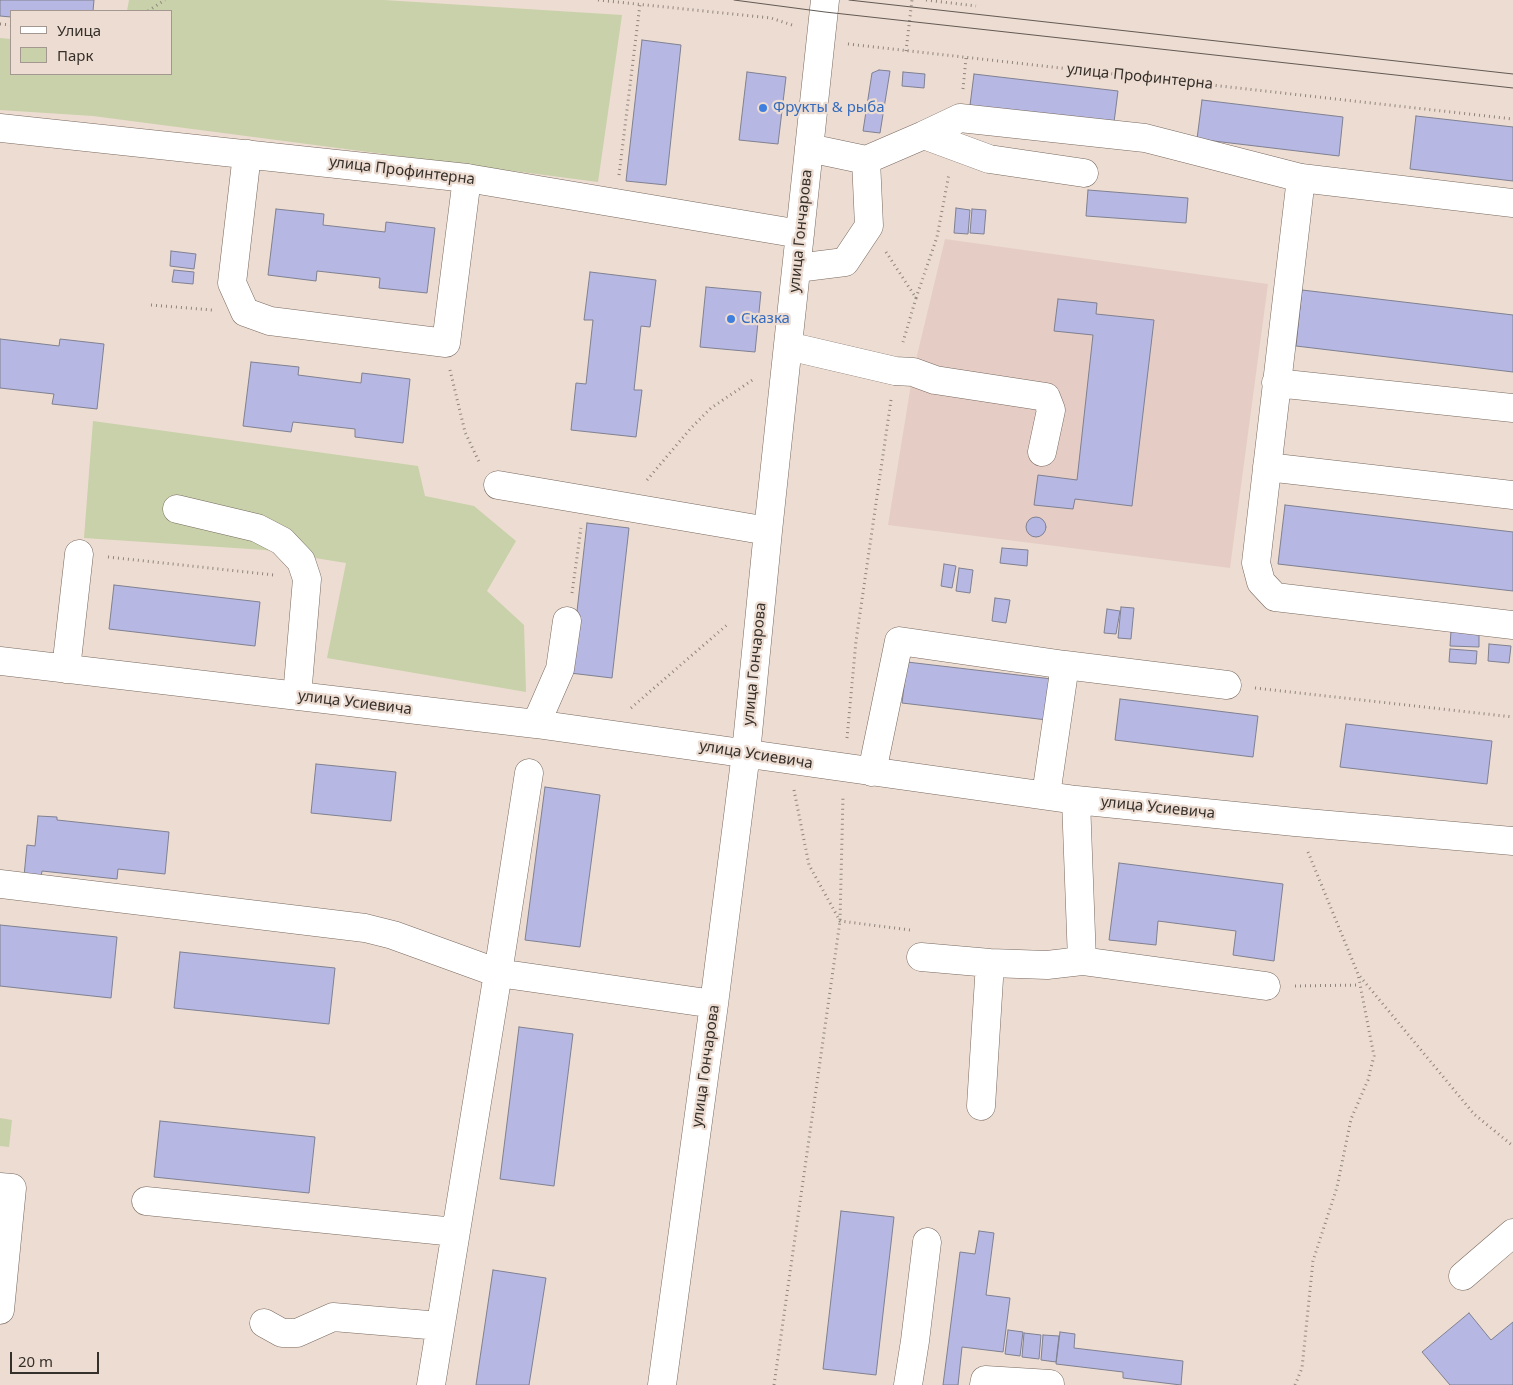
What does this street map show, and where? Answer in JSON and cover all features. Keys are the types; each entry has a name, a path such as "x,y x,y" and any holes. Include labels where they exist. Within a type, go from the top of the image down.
{"street":[{"name":"улица Гончарова","path":"662,1385 746,753 768,531 826,0"},
{"path":"809,148 866,160 960,118 1135,136 1301,178 1513,203"},
{"name":"улица Профинтерна","path":"0,128 467,178 800,234"},
{"path":"924,135 990,159 1084,173"},
{"path":"247,154 232,283 245,312 270,321 446,343 467,178"},
{"path":"797,268 845,262 869,226 866,160"},
{"path":"1301,178 1256,563 1261,582 1275,596 1513,625"},
{"path":"788,346 895,371 912,372 935,380 1046,397 1051,410 1042,452"},
{"path":"1276,383 1513,408"},
{"path":"1268,467 1513,495"},
{"path":"498,485 768,531"},
{"path":"177,509 257,528 282,541 301,561 307,579 298,696"},
{"path":"66,669 79,554"},
{"path":"536,724 560,669 568,621"},
{"path":"872,772 899,641 1065,665 1227,685"},
{"name":"улица Усиевича","path":"1,664 66,669 536,724 1076,800 1513,841"},
{"path":"1046,795 1065,665"},
{"path":"431,1385 529,773"},
{"path":"1076,800 1082,961"},
{"path":"0,884 365,928 393,935 498,974 714,1004"},
{"path":"919,944 990,963 1047,965 1082,961 1266,986"},
{"path":"981,1106 990,963"},
{"path":"0,1187 12,1188 0,1310"},
{"path":"146,1201 455,1232"},
{"path":"1463,1276 1513,1234"},
{"path":"908,1385 927,1242"},
{"path":"264,1323 282,1333 297,1333 333,1318 440,1326"},
{"path":"984,1385 985,1380 1050,1384"}],"path":[{"path":"150,10 165,0"},
{"path":"598,0 640,4 615,203"},
{"path":"906,51 912,0"},
{"path":"926,0 976,6 972,0"},
{"name":"улица Профинтерна","path":"640,4 771,18 850,44 1513,119"},
{"path":"916,298 937,237 954,147"},
{"path":"151,305 245,312"},
{"path":"446,343 451,378 465,432 480,464 498,485"},
{"path":"568,621 597,502 648,480 691,428 711,408 755,378"},
{"path":"79,554 307,579"},
{"path":"602,733 733,620"},
{"path":"1227,685 1513,717"},
{"path":"788,760 809,865 840,921 919,944"},
{"path":"1295,822 1358,974 1374,1056 1368,1080 1351,1119 1337,1187 1313,1261 1302,1368 1295,1385"},
{"path":"1358,974 1474,1114 1513,1146"},
{"path":"1266,986 1360,985"}],"shaded area":[{"path":"945,239 1268,284 1230,568 888,525 913,372"}],"green space":[{"path":"129,0 384,0 622,15 598,182 93,116 0,110 0,38 10,39 10,75 172,75 172,10 127,10"},
{"path":"93,421 418,466 425,496 474,506 516,541 487,591 524,625 526,692 327,658 346,563 265,550 84,538"},
{"path":"0,1118 12,1120 9,1147 0,1146"}],"building":[{"path":"0,0 94,0 93,10 10,10 10,17 0,16"},
{"path":"642,40 681,45 666,185 626,181"},
{"path":"879,70 890,71 880,133 863,131 872,73"},
{"name":"Фрукты & рыба","path":"747,72 786,77 778,144 739,140"},
{"path":"903,72 925,74 924,88 902,86"},
{"path":"974,74 1118,91 1113,130 969,113"},
{"path":"1202,100 1343,117 1339,156 1197,139"},
{"path":"1416,116 1513,127 1513,181 1410,169"},
{"path":"1088,190 1188,198 1186,223 1086,216"},
{"path":"956,208 970,210 968,234 954,233"},
{"path":"276,209 324,214 323,225 385,232 386,222 435,228 427,293 379,288 380,278 317,271 316,281 268,275"},
{"path":"972,209 986,210 984,234 970,233"},
{"path":"171,251 196,254 194,269 170,266"},
{"path":"174,270 194,272 193,284 172,282"},
{"path":"590,272 656,280 650,327 641,326 634,390 642,390 636,437 571,430 576,383 586,384 593,320 584,320"},
{"name":"Сказка","path":"706,287 761,292 755,352 700,347"},
{"path":"1302,290 1513,315 1513,372 1296,346"},
{"path":"1058,299 1097,303 1096,314 1154,320 1132,506 1075,499 1073,509 1034,505 1038,475 1077,480 1093,335 1054,331"},
{"path":"0,339 59,346 60,339 104,344 97,409 52,404 54,394 0,388"},
{"path":"251,362 299,367 298,375 361,383 362,373 410,379 403,443 355,437 355,429 293,422 291,432 243,426"},
{"path":"1285,505 1513,532 1513,591 1278,564"},
{"path":"1036,517 1043,520 1046,527 1043,534 1036,537 1029,534 1026,527 1029,520"},
{"path":"587,523 629,528 612,678 570,673"},
{"path":"1002,548 1028,550 1027,566 1000,563"},
{"path":"944,564 956,566 952,588 941,586"},
{"path":"959,568 973,570 970,593 956,591"},
{"path":"114,585 260,602 255,646 109,629"},
{"path":"995,598 1010,600 1006,623 992,621"},
{"path":"1121,607 1134,608 1131,639 1118,638"},
{"path":"1107,609 1120,611 1116,634 1104,633"},
{"path":"1451,631 1479,632 1479,647 1450,646"},
{"path":"1489,644 1511,646 1509,663 1488,661"},
{"path":"1450,649 1477,651 1476,664 1449,662"},
{"path":"907,662 1052,679 1047,720 902,703"},
{"path":"1120,699 1258,716 1253,757 1115,740"},
{"path":"1346,724 1492,741 1487,784 1340,767"},
{"path":"316,764 396,772 391,821 311,813"},
{"path":"545,787 600,795 580,947 525,940"},
{"path":"38,816 57,817 57,820 169,832 165,874 118,869 117,879 42,871 41,877 24,876 27,845 35,846"},
{"path":"1119,863 1283,884 1274,961 1233,955 1236,931 1158,921 1156,945 1109,940"},
{"path":"0,925 117,937 111,998 0,986"},
{"path":"180,952 335,968 329,1024 174,1008"},
{"path":"519,1027 573,1034 554,1186 500,1179"},
{"path":"160,1121 315,1137 309,1193 154,1177"},
{"path":"841,1211 894,1217 876,1375 823,1369"},
{"path":"979,1231 994,1233 986,1295 1010,1298 1003,1352 962,1347 958,1385 943,1385 960,1252 975,1254"},
{"path":"493,1270 546,1278 529,1385 476,1385"},
{"path":"1469,1313 1491,1340 1513,1322 1513,1385 1450,1385 1422,1352"},
{"path":"1008,1330 1023,1332 1020,1356 1005,1354"},
{"path":"1060,1332 1075,1334 1074,1348 1183,1361 1181,1385 1123,1378 1123,1372 1056,1364"},
{"path":"1024,1333 1041,1335 1039,1359 1022,1357"},
{"path":"1043,1335 1059,1336 1056,1362 1041,1360"}],"tram line":[{"path":"734,0 825,12 1513,88"},
{"path":"849,0 1513,74"}],"place":[{"name":"Фрукты & рыба","path":"763,108"},
{"name":"Сказка","path":"731,319"}]}
